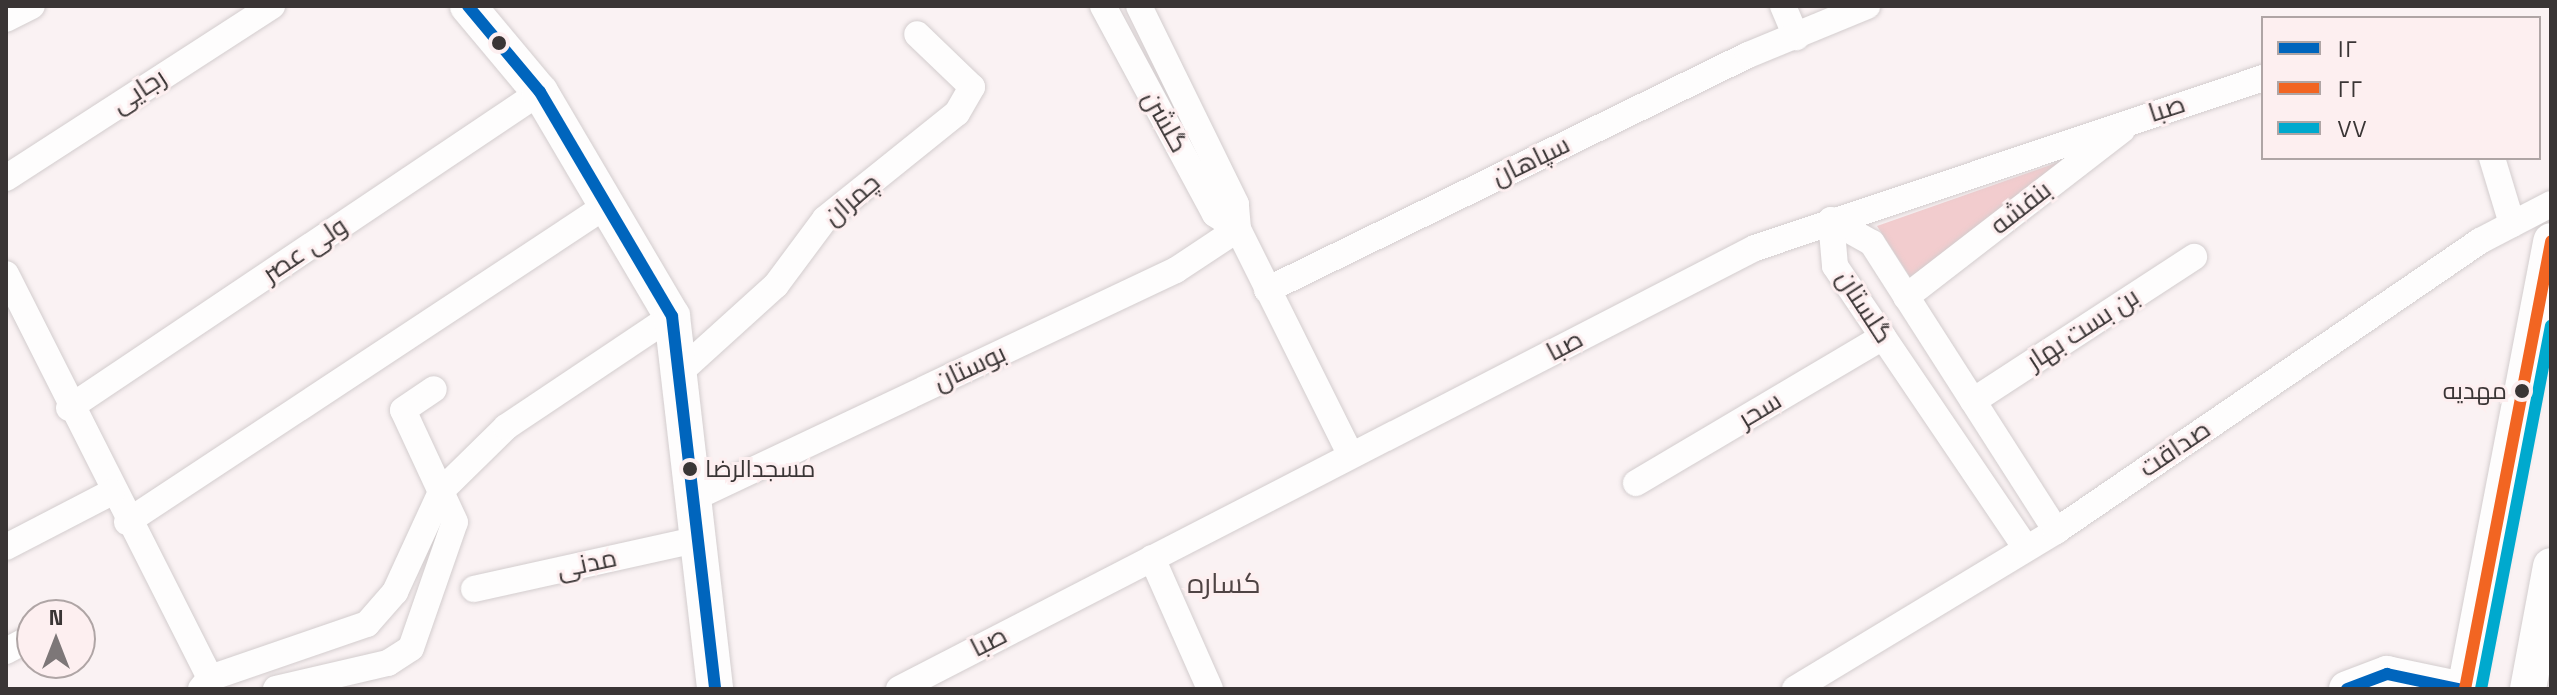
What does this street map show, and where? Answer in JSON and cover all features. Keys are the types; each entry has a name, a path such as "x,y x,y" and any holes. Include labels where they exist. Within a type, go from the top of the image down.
{"street":[{"path":"6,19 32,6"},
{"name":"رجایی","path":"6,178 272,6"},
{"name":"گلشن","path":"1103,6 1215,214 1238,229"},
{"name":"گلشن","path":"1139,6 1236,204 1238,229 1350,454"},
{"path":"1783,6 1796,37"},
{"name":"سپاهان","path":"1267,290 1867,6"},
{"path":"480,9 540,92 672,316 696,497 715,689"},
{"name":"چمران","path":"681,371 776,285 825,219 957,113 972,87 917,34"},
{"name":"صبا","path":"899,689 1755,248 1831,220 2261,79"},
{"name":"ولی عصر","path":"69,408 540,92"},
{"name":"بنفشه","path":"1906,297 2136,119"},
{"path":"2493,160 2512,224"},
{"name":"صداقت","path":"1795,689 2056,531 2512,224 2551,204"},
{"path":"127,522 607,205"},
{"name":"گلستان","path":"1831,220 1872,243 2056,531"},
{"name":"گلستان","path":"1831,220 1835,266 2026,548"},
{"name":"بوستان","path":"696,497 1176,270 1238,229"},
{"path":"2465,689 2551,241"},
{"name":"بن بست بهار","path":"1973,401 2194,257"},
{"path":"6,274 205,684 367,624 395,592 442,490 506,427 672,316"},
{"name":"سحر","path":"1636,483 1883,337"},
{"path":"276,689 388,663 411,648 455,522 403,410 434,389"},
{"path":"6,547 112,492"},
{"name":"مدنی","path":"474,589 700,539"},
{"path":"1152,558 1210,689"},
{"path":"2528,689 2550,579"},
{"path":"2347,689 2387,674 2458,689"}],"shaded area":[{"path":"2093,150 1910,277 1877,226"}],"transit line":[{"name":"۱۲","path":"468,6 540,92 672,316 715,689"},
{"name":"۲۲","path":"2465,689 2551,241"},
{"name":"۷۷","path":"2481,689 2551,326"},
{"name":"۱۲","path":"2347,689 2387,674 2458,689"}],"place":[{"name":"مهدیه","path":"2522,391"},
{"name":"مسجدالرضا","path":"690,469"}],"district":[{"name":"کساره","path":"1224,583"}]}
